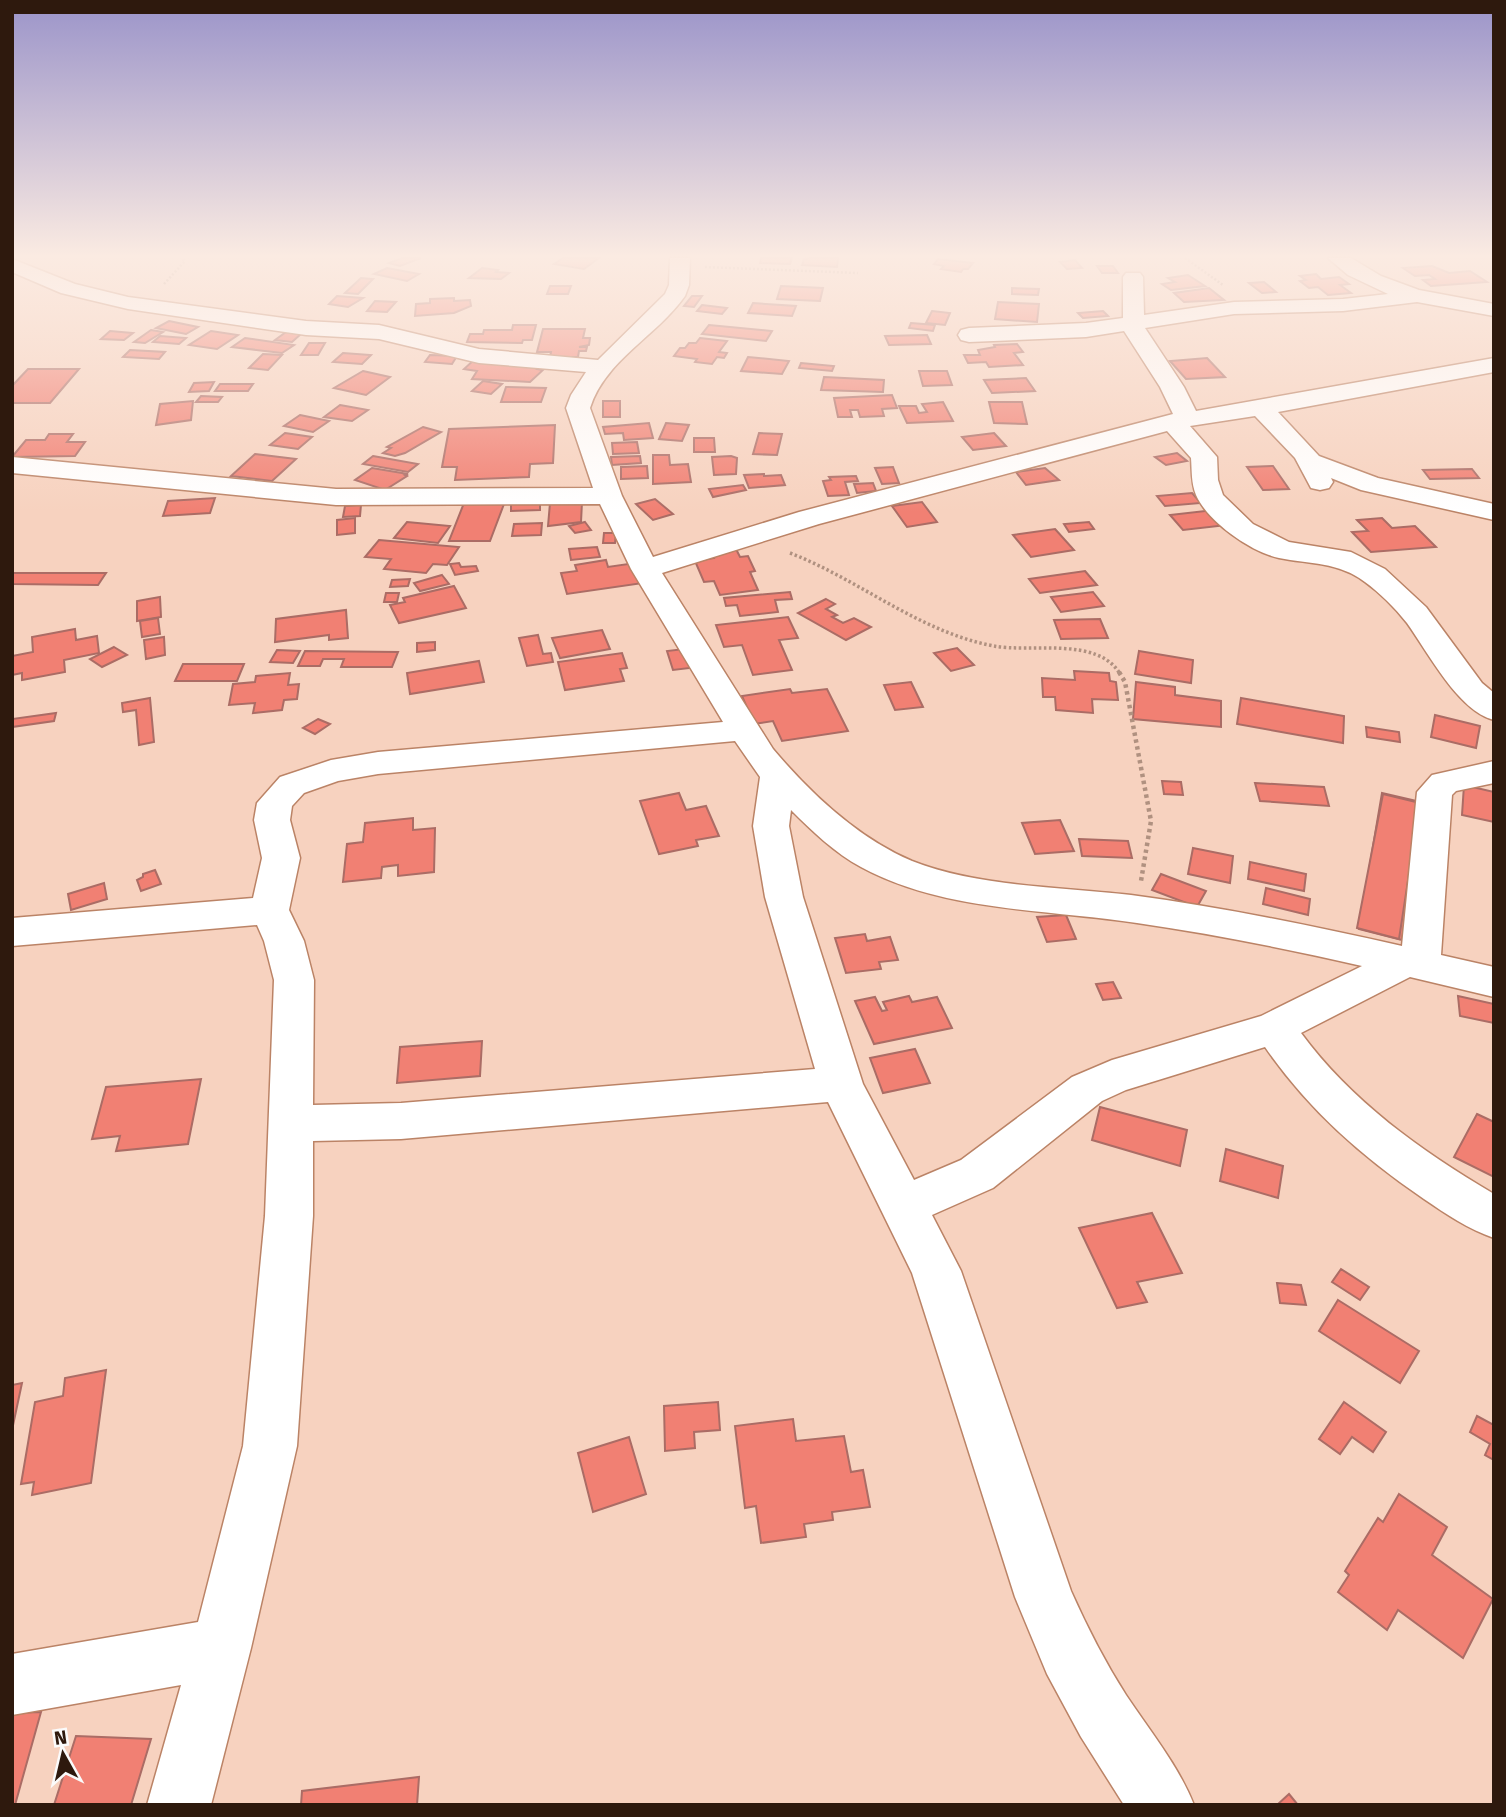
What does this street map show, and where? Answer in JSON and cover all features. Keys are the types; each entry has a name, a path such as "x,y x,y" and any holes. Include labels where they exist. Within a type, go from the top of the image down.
{"street":[{"path":"424,343 479,356 605,367"},
{"path":"629,343 582,395 578,408 609,496 645,569 778,778 850,841 875,859 952,884 1136,909 1412,963 1494,982"},
{"path":"1142,343 1172,387 1179,420 1204,457 1210,496 1221,510 1244,530 1282,551 1341,558 1364,567 1375,575 1415,613 1471,690 1494,710"},
{"path":"645,569 808,517 1179,420 1261,408 1494,365"},
{"path":"1261,408 1310,461 1324,493"},
{"path":"1310,461 1370,484 1494,512"},
{"path":"12,465 336,497 609,496"},
{"path":"179,1805 221,1648 270,1446 289,1216 294,980 284,942 270,910 281,858 272,820 275,803 292,785 317,776 378,763 746,730"},
{"path":"1412,963 1435,792 1450,782 1494,772"},
{"path":"778,778 772,827 784,898 841,1084 936,1272 1044,1597 1068,1653 1103,1715 1162,1805"},
{"path":"12,932 270,910"},
{"path":"901,1207 977,1174 1059,1110 1100,1083 1274,1028 1412,963"},
{"path":"1274,1028 1312,1079 1358,1124 1433,1183 1494,1217"},
{"path":"290,1123 401,1121 841,1084"},
{"path":"12,1685 221,1648"}],"path":[{"path":"723,544 773,550 807,558 942,632 1003,647 1089,653 1115,665 1125,682 1151,821 1136,909"}],"building":[{"path":"192,343 226,343 217,349 189,345"},
{"path":"238,343 294,345 282,353 232,347"},
{"path":"309,343 325,343 318,355 301,355"},
{"path":"539,343 589,343 579,347 587,347 586,351 579,351 578,357 550,357 551,352 537,352"},
{"path":"696,343 726,343 719,352 727,353 724,358 717,357 712,364 674,356 680,348"},
{"path":"888,343 931,344 889,345"},
{"path":"1017,344 1023,352 1014,353 1023,365 989,367 986,362 968,363 964,355 980,355 978,350 995,347 994,345"},
{"path":"130,350 165,352 159,359 123,357"},
{"path":"343,353 371,355 362,364 333,362"},
{"path":"263,354 282,355 268,370 249,368"},
{"path":"430,355 457,356 452,364 425,362"},
{"path":"748,357 789,361 782,374 741,371"},
{"path":"1207,358 1225,377 1186,379 1170,361"},
{"path":"475,359 539,366 537,369 543,370 530,382 472,379 477,371 464,369"},
{"path":"801,363 834,366 832,371 799,368"},
{"path":"28,369 79,369 50,403 12,403 12,386"},
{"path":"363,371 390,377 366,395 334,388"},
{"path":"919,371 947,371 952,385 923,386"},
{"path":"824,377 884,380 883,392 821,390"},
{"path":"1026,378 1035,391 992,393 984,380"},
{"path":"483,381 502,384 491,394 472,391"},
{"path":"214,382 209,391 189,392 194,383"},
{"path":"220,384 253,384 248,391 215,391"},
{"path":"506,387 546,388 541,402 501,402"},
{"path":"892,395 897,408 882,409 884,416 860,417 858,410 850,410 852,417 838,417 834,398"},
{"path":"201,396 222,397 218,402 196,402"},
{"path":"193,401 191,420 156,425 160,404"},
{"path":"603,401 620,401 620,417 603,417"},
{"path":"943,402 953,421 907,423 899,406 916,406 919,413 927,412 922,404"},
{"path":"989,402 1022,402 1027,424 994,423"},
{"path":"340,405 368,410 352,421 324,417"},
{"path":"300,415 329,421 313,432 284,426"},
{"path":"649,423 653,438 624,440 623,433 605,434 603,427"},
{"path":"666,423 689,425 682,441 659,439"},
{"path":"555,425 553,463 530,464 529,477 455,480 457,467 442,467 449,429"},
{"path":"423,427 441,432 405,453 395,456 383,453 391,448 387,447"},
{"path":"285,433 312,437 298,449 270,445"},
{"path":"759,433 782,434 777,455 753,454"},
{"path":"994,433 1006,446 973,450 962,437"},
{"path":"49,434 73,434 67,442 85,442 75,456 12,457 26,440 45,440"},
{"path":"694,438 714,438 715,452 694,452"},
{"path":"637,442 639,453 613,454 612,443"},
{"path":"1177,453 1187,461 1166,465 1155,457"},
{"path":"255,454 296,459 272,481 231,476"},
{"path":"653,455 669,455 670,465 688,464 691,482 653,484"},
{"path":"373,456 418,464 408,472 363,464"},
{"path":"640,456 641,463 612,465 611,457"},
{"path":"712,457 737,458 736,474 714,475"},
{"path":"647,466 648,478 621,479 621,467"},
{"path":"1273,466 1289,489 1263,490 1247,467"},
{"path":"893,467 899,483 882,484 875,468"},
{"path":"372,468 408,474 385,490 355,480"},
{"path":"1045,468 1059,480 1026,485 1016,472"},
{"path":"1472,469 1479,478 1430,479 1423,470"},
{"path":"744,475 781,475 785,485 749,488"},
{"path":"856,476 858,481 845,482 849,495 828,496 823,481 831,480 829,477"},
{"path":"873,483 876,491 857,493 854,484"},
{"path":"743,485 746,490 713,497 709,489"},
{"path":"1192,493 1201,503 1165,506 1157,496"},
{"path":"215,498 210,513 163,516 168,501"},
{"path":"655,499 673,514 653,520 636,504"},
{"path":"540,501 540,510 511,511 511,503"},
{"path":"582,502 581,522 548,526 550,503"},
{"path":"922,502 937,522 907,527 892,506"},
{"path":"464,503 504,504 490,541 449,541"},
{"path":"361,505 360,516 343,517 345,506"},
{"path":"1214,510 1227,525 1183,530 1170,515"},
{"path":"355,518 355,533 337,535 337,520"},
{"path":"1382,518 1392,528 1415,526 1436,547 1371,552 1352,532 1368,531 1357,520"},
{"path":"407,522 450,526 438,543 394,538"},
{"path":"585,522 591,530 575,533 569,526"},
{"path":"1089,522 1094,529 1069,532 1064,524"},
{"path":"542,523 541,535 512,536 514,524"},
{"path":"1055,529 1074,550 1031,557 1013,535"},
{"path":"604,533 616,533 615,543 603,543"},
{"path":"379,540 459,547 447,565 433,564 426,573 384,569 391,559 365,557"},
{"path":"597,547 600,557 571,560 569,549"},
{"path":"736,549 740,557 748,556 755,571 750,572 758,590 720,595 714,581 704,582 695,561 714,558 712,552"},
{"path":"606,560 608,567 635,563 643,583 567,594 561,573 577,571 575,565"},
{"path":"459,563 461,567 476,566 478,571 455,575 450,564"},
{"path":"1085,571 1097,585 1040,593 1029,579"},
{"path":"12,573 106,573 98,585 12,584"},
{"path":"442,575 449,584 420,591 414,583"},
{"path":"410,579 408,586 390,587 392,580"},
{"path":"454,586 466,608 399,623 390,605 405,602 403,598"},
{"path":"790,592 792,599 775,600 778,612 740,616 737,605 726,606 724,598"},
{"path":"1093,592 1104,606 1061,612 1051,597"},
{"path":"386,593 399,593 397,602 384,602"},
{"path":"160,597 161,617 137,621 137,601"},
{"path":"826,599 835,604 826,609 837,615 832,617 843,623 854,618 871,627 846,640 798,613"},
{"path":"346,610 348,638 329,640 329,635 275,642 276,619"},
{"path":"788,617 798,638 779,640 792,670 753,675 742,645 724,647 716,625"},
{"path":"158,618 160,634 142,637 140,621"},
{"path":"1100,619 1108,638 1061,639 1054,620"},
{"path":"75,629 76,640 97,636 99,653 64,660 65,672 22,680 22,673 12,675 12,656 33,652 32,637"},
{"path":"602,630 610,649 560,658 552,638"},
{"path":"538,635 543,654 551,653 553,662 527,666 519,638"},
{"path":"164,637 165,655 146,659 144,640"},
{"path":"435,642 435,650 417,652 417,643"},
{"path":"114,647 127,655 102,667 90,659"},
{"path":"957,648 974,665 951,671 934,653"},
{"path":"684,649 690,668 673,670 667,651"},
{"path":"277,650 300,651 293,663 270,662"},
{"path":"305,651 398,652 392,667 341,667 344,659 323,659 320,666 298,666"},
{"path":"1139,651 1193,660 1191,683 1135,674"},
{"path":"622,653 627,668 620,669 624,681 565,690 558,662"},
{"path":"479,661 484,682 410,694 407,673"},
{"path":"183,664 244,664 237,681 175,681"},
{"path":"1074,671 1109,673 1110,681 1116,682 1118,700 1092,699 1093,713 1056,710 1055,697 1043,697 1042,678 1075,680"},
{"path":"290,673 288,685 299,684 297,699 284,700 282,710 253,713 255,703 229,705 233,684 255,682 256,676"},
{"path":"911,682 923,707 895,710 884,685"},
{"path":"1136,682 1175,687 1175,695 1221,701 1221,727 1133,719"},
{"path":"790,689 792,693 827,689 848,731 782,741 773,721 754,724 742,696"},
{"path":"150,698 154,742 139,745 136,710 123,712 122,703"},
{"path":"1241,698 1344,716 1343,743 1237,724"},
{"path":"56,713 54,721 12,727 12,719"},
{"path":"1435,715 1480,726 1476,748 1431,737"},
{"path":"318,719 330,724 315,734 303,728"},
{"path":"1366,727 1399,732 1400,742 1367,737"},
{"path":"1162,781 1181,782 1183,795 1164,794"},
{"path":"1255,783 1324,787 1329,806 1260,801"},
{"path":"1464,785 1494,792 1494,822 1462,815"},
{"path":"679,793 686,810 706,806 719,836 696,840 698,846 659,854 640,801"},
{"path":"1382,793 1421,802 1402,940 1359,929"},
{"path":"1383,794 1420,803 1399,939 1357,928"},
{"path":"413,818 413,830 435,828 434,872 398,876 398,865 382,867 381,878 343,882 347,844 363,842 365,823"},
{"path":"1060,820 1074,851 1035,854 1022,823"},
{"path":"1079,839 1128,841 1132,858 1082,856"},
{"path":"1193,848 1233,856 1230,883 1188,874"},
{"path":"1250,862 1306,874 1304,891 1248,879"},
{"path":"155,870 161,884 141,891 137,880 143,877 143,874"},
{"path":"1161,874 1206,891 1197,907 1152,890"},
{"path":"104,883 107,899 71,910 68,894"},
{"path":"1266,888 1310,899 1308,915 1263,904"},
{"path":"1066,915 1076,939 1047,942 1037,917"},
{"path":"865,934 867,941 890,937 898,960 879,962 881,969 846,973 835,938"},
{"path":"1113,982 1121,998 1103,1000 1096,984"},
{"path":"909,996 912,1002 937,997 952,1028 874,1044 855,1001 875,997 882,1011 887,1010 883,1002"},
{"path":"1458,996 1494,1004 1494,1023 1460,1016"},
{"path":"482,1041 480,1076 397,1083 400,1047"},
{"path":"915,1049 930,1083 883,1093 870,1058"},
{"path":"201,1079 188,1144 116,1151 120,1136 92,1139 106,1087"},
{"path":"1100,1107 1187,1130 1180,1166 1092,1140"},
{"path":"1477,1114 1494,1122 1494,1177 1454,1157"},
{"path":"1226,1149 1283,1166 1278,1198 1220,1181"},
{"path":"1152,1213 1182,1273 1137,1282 1147,1302 1117,1308 1079,1228"},
{"path":"1341,1269 1369,1287 1360,1300 1332,1282"},
{"path":"1277,1283 1301,1285 1306,1305 1280,1303"},
{"path":"1338,1300 1419,1351 1400,1383 1319,1331"},
{"path":"106,1370 91,1483 32,1495 34,1482 21,1484 35,1402 63,1396 65,1378"},
{"path":"22,1383 12,1430 12,1385"},
{"path":"718,1402 720,1430 694,1432 695,1448 665,1451 664,1406"},
{"path":"1344,1402 1386,1432 1373,1452 1352,1437 1340,1454 1319,1439"},
{"path":"1477,1416 1494,1425 1494,1460 1485,1455 1490,1444 1470,1432"},
{"path":"793,1419 796,1441 844,1436 851,1472 863,1470 870,1507 832,1512 833,1520 804,1524 806,1537 761,1543 756,1506 745,1508 735,1426"},
{"path":"629,1437 646,1494 593,1512 578,1453"},
{"path":"1399,1494 1447,1527 1432,1555 1493,1599 1463,1658 1398,1610 1387,1630 1338,1592 1349,1575 1345,1571 1378,1518 1383,1522"},
{"path":"41,1712 15,1805 12,1805 12,1713"},
{"path":"76,1736 151,1739 131,1805 54,1805"},
{"path":"419,1777 417,1805 301,1805 302,1791"},
{"path":"1289,1794 1298,1805 1277,1805"}]}
